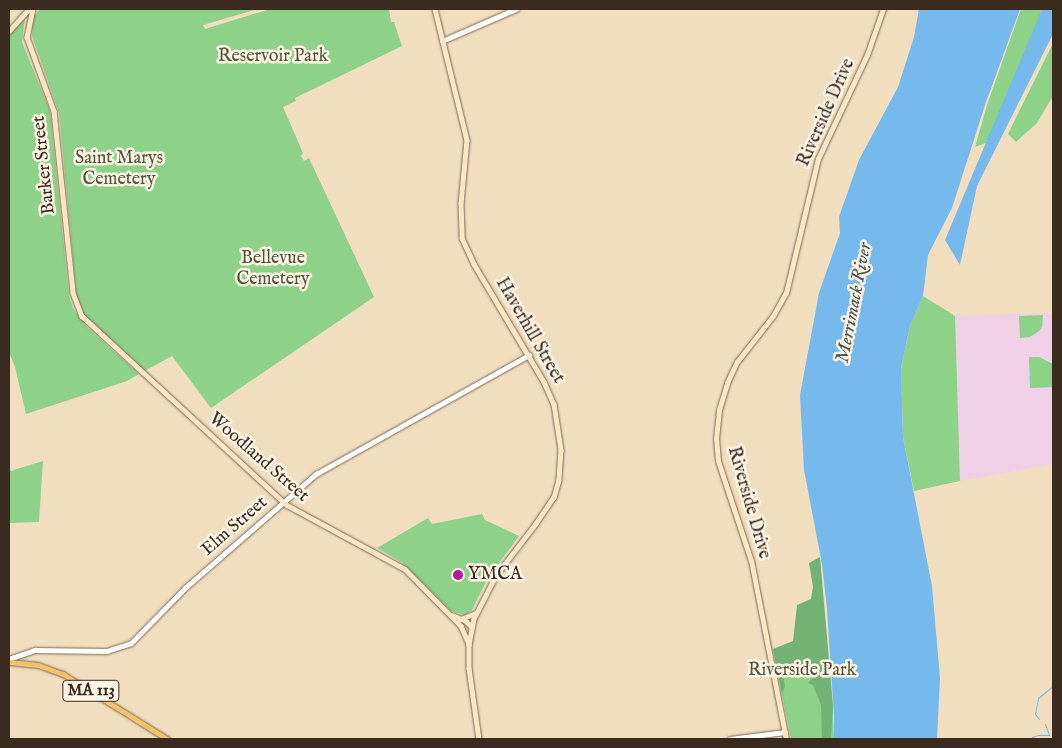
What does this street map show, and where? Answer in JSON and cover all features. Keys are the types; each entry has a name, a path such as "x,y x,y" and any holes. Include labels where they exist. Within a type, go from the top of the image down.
{"main road":[{"path":"9,31 29,9"},
{"name":"Barker Street","path":"33,9 26,37 54,111 73,293"},
{"name":"Haverhill Street","path":"435,9 467,140 461,203 462,238 474,264 530,355 554,404 561,450 559,480 548,507 502,566 476,613 472,627 469,644 469,668 479,739"},
{"name":"Riverside Drive","path":"786,739 750,561 718,463 716,439 719,410 727,383 737,362 773,316 786,293 818,159 867,55 883,9"},
{"name":"Woodland Street","path":"73,293 77,307 88,324 283,502 292,509 399,564 462,626 469,644"},
{"path":"461,619 476,613"},
{"name":"Woodland Street","path":"450,614 472,627"},
{"path":"462,626 472,627"},
{"name":"MA 113","path":"9,661 38,665 63,674 167,739"}],"street":[{"path":"442,41 516,9"},
{"name":"Elm Street","path":"9,661 35,650 107,651 131,643 185,588 316,474 530,355"},
{"path":"730,739 785,732"}],"shaded area":[{"path":"1053,313 1053,464 960,481 955,316"}],"green space":[{"name":"Bellevue Cemetery","path":"40,9 258,9 203,25 205,29 270,9 389,9 391,22 394,22 402,46 295,98 296,101 283,107 303,153 301,156 304,161 309,158 374,297 211,408 172,356 144,371 85,316 77,299 59,113 32,36 33,17"},
{"path":"1021,9 1053,9 999,138 975,147 987,105"},
{"path":"25,17 22,42 50,111 69,296 73,308 86,326 139,374 127,381 26,414 15,367 9,352 9,33"},
{"path":"1053,43 1053,96 1037,123 1016,142 1008,134"},
{"path":"923,296 955,316 960,481 914,491 903,437 901,368 910,326"},
{"path":"1043,315 1042,327 1039,331 1030,337 1020,338 1019,316"},
{"path":"1029,357 1039,357 1053,364 1053,387 1030,388"},
{"path":"43,461 39,522 9,523 9,468 11,471"},
{"name":"YMCA","path":"482,514 485,520 519,536 488,578 472,610 465,615 451,611 401,562 377,548 428,518 432,524"},
{"path":"820,557 833,705 831,739 822,739 821,705 813,685 808,683 814,677 814,668 811,665 790,669 783,675 785,686 782,694 773,649 793,641 797,605 811,599 813,587 809,563"},
{"name":"Riverside Park","path":"822,636 833,709 833,739 791,739 773,649"}],"water":[{"name":"Merrimack River","path":"919,9 1020,9 985,105 952,208 928,255 923,296 910,326 901,368 903,437 932,586 940,678 937,739 833,739 834,716 827,609 822,564 804,470 800,395 819,293 840,233 839,217 859,160 898,87 914,37"},
{"path":"1042,9 1053,9 1053,34 977,186 960,265 945,240"}],"waterway":[{"path":"1039,719 1035,714 1038,698 1053,686"},
{"path":"1033,739 1032,737 1038,735 1049,735 1045,724"}],"place":[{"name":"YMCA","path":"458,575"}],"park label":[{"name":"Reservoir Park","path":"273,57"},
{"name":"Saint Marys Cemetery","path":"119,170"}]}
